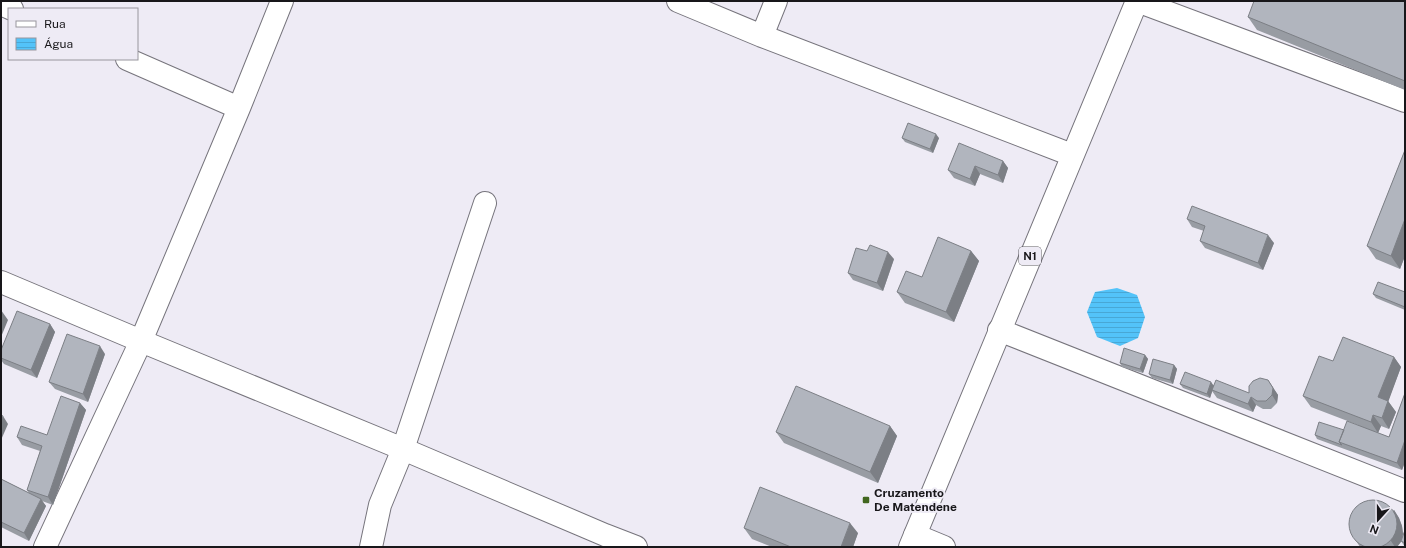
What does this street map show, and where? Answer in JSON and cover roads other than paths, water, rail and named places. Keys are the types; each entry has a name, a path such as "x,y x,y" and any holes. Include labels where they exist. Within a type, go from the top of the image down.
{"main road":[{"path":"45,547 140,341 239,108 282,1"},
{"path":"678,1 762,36 1072,155"},
{"path":"762,36 776,1"},
{"path":"1137,1 1405,101"},
{"name":"N1","path":"912,541 1137,1"},
{"path":"129,60 239,108"},
{"path":"371,547 380,505 403,449 485,203"},
{"path":"1,282 636,547"},
{"path":"999,330 1405,490"},
{"path":"912,541 944,547"}],"water":[{"path":"1117,288 1137,295 1145,317 1138,338 1120,346 1097,337 1087,312 1095,292"}],"place":[{"name":"Cruzamento De Matendene","path":"866,500"}]}
